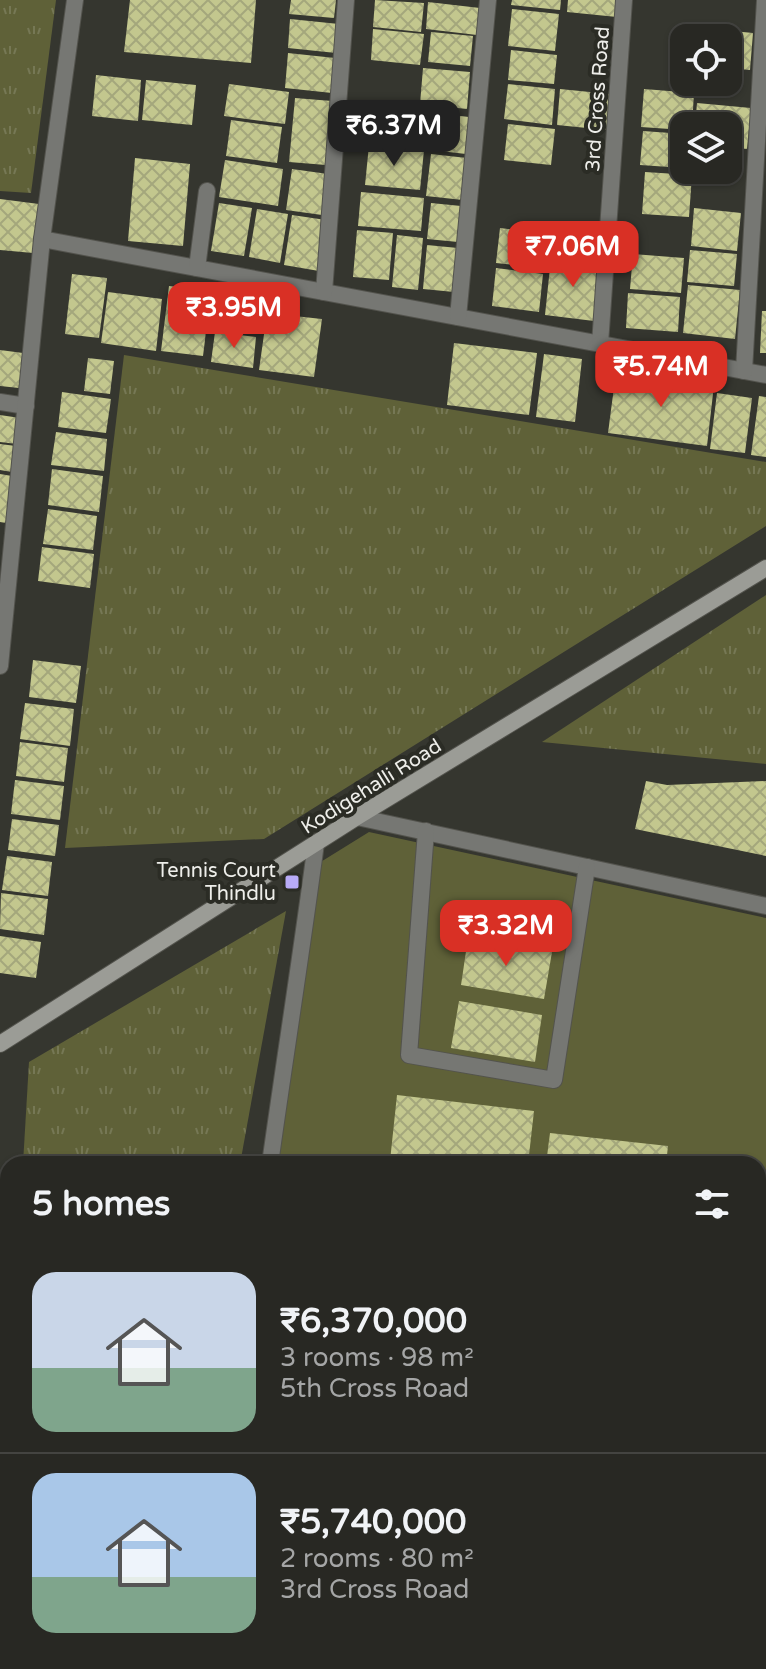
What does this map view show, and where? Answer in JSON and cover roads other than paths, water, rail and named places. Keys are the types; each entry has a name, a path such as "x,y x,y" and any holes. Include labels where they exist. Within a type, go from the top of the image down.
{"main road":[{"name":"Kodigehalli Road","path":"0,1044 357,817 766,568"}],"street":[{"path":"0,666 6,543 26,406 42,239 75,0"},
{"path":"324,292 346,0"},
{"path":"458,317 488,0"},
{"name":"3rd Cross Road","path":"600,344 624,0"},
{"path":"744,371 765,0"},
{"path":"197,268 207,191"},
{"path":"42,239 766,375"},
{"path":"0,402 26,406"},
{"path":"357,817 766,906"},
{"path":"426,831 409,1055 554,1080 587,867"},
{"path":"271,1156 316,843"}],"place":[{"name":"Tennis Court Thindlu","path":"292,882"}]}
